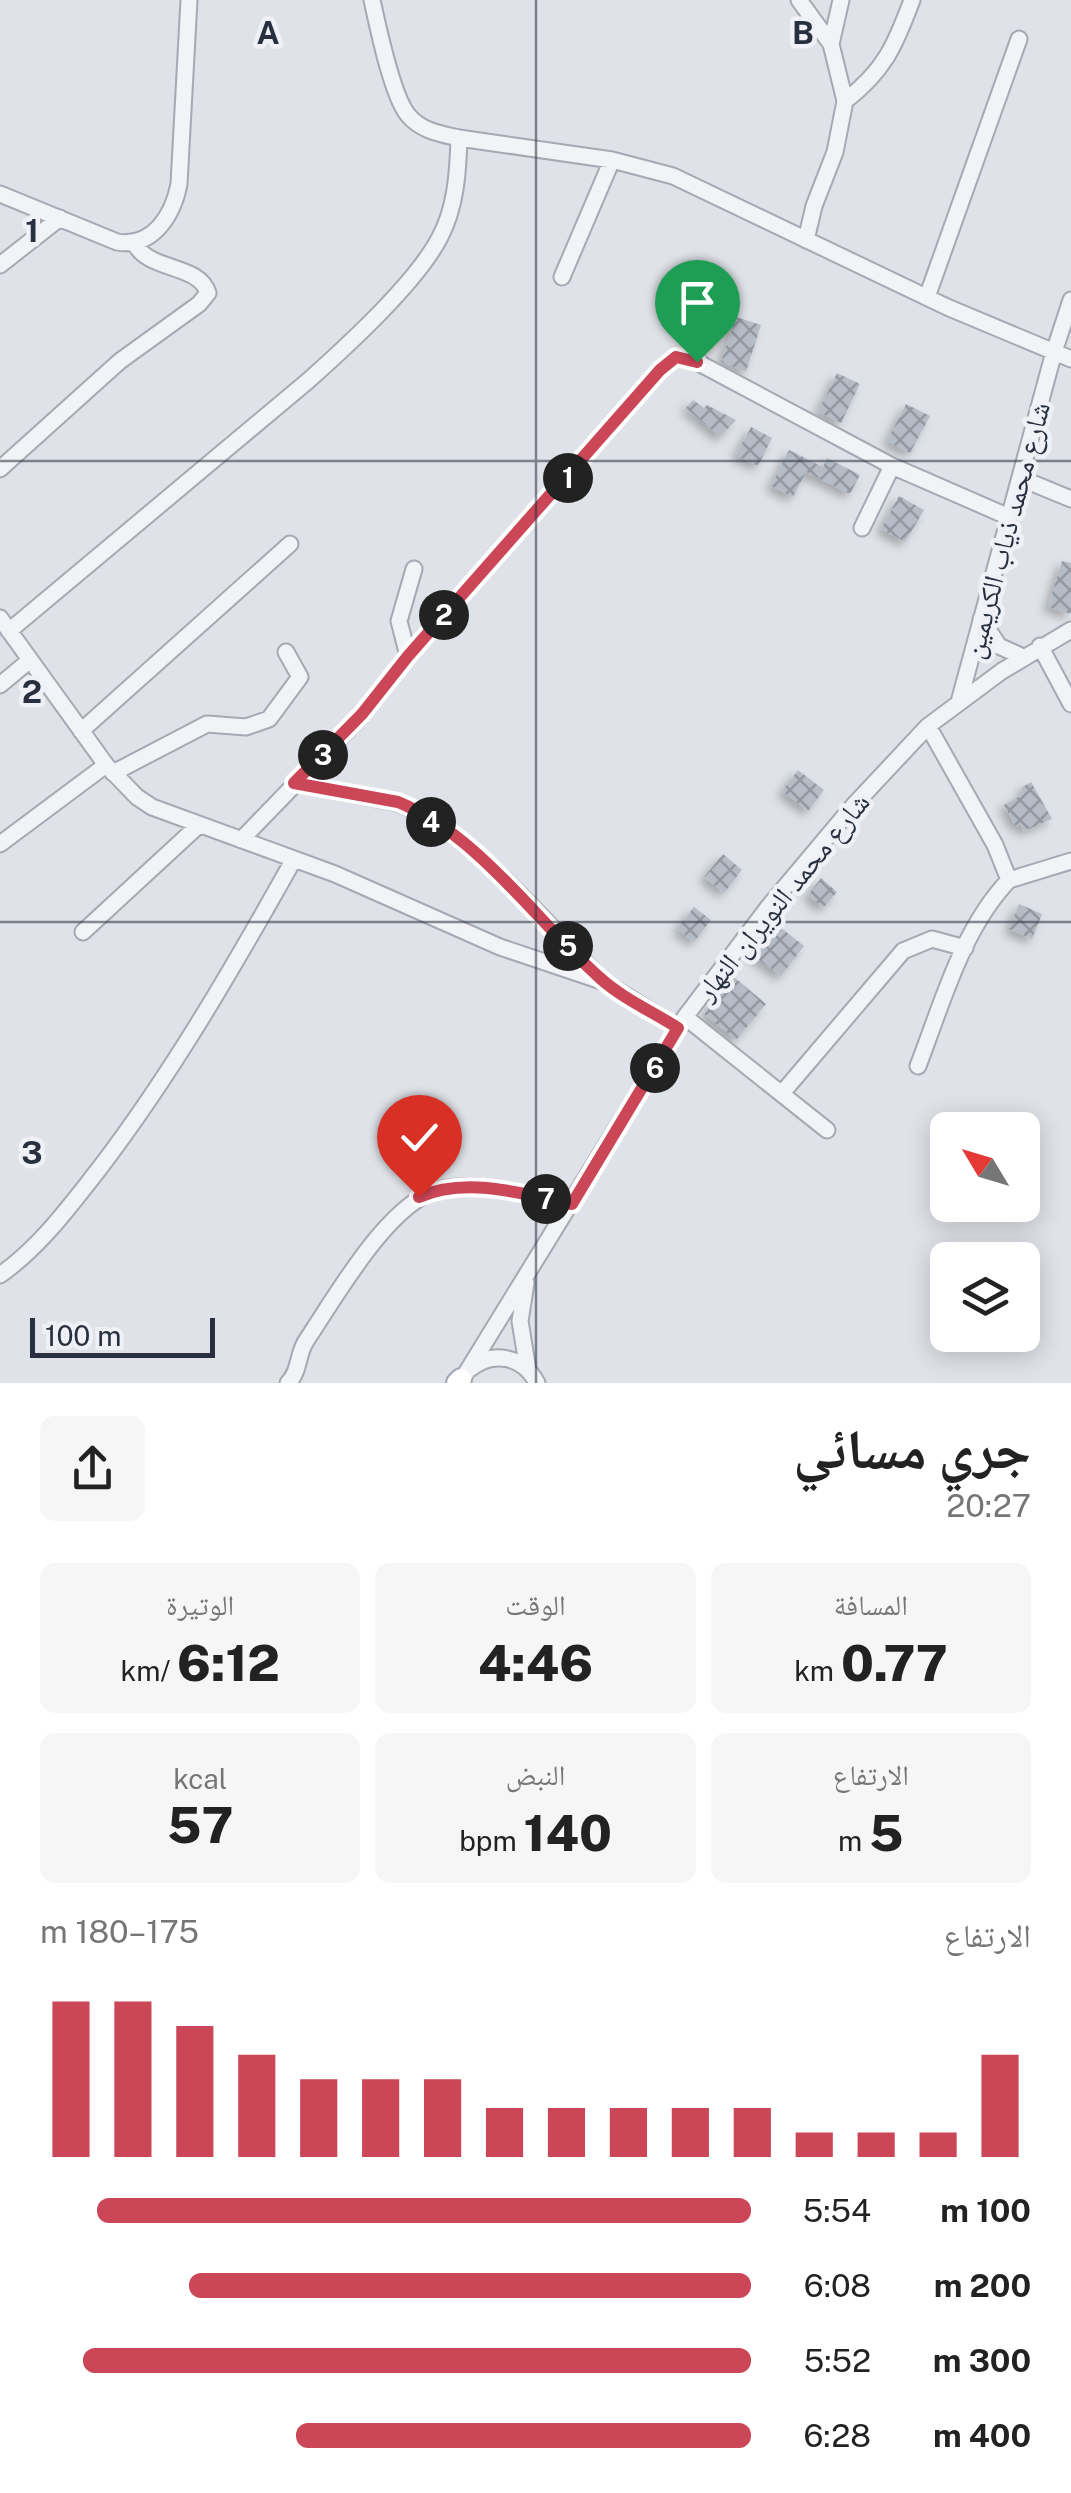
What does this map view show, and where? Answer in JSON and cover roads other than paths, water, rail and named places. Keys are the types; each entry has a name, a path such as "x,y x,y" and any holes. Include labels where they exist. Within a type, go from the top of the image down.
{"street":[{"path":"0,194 117,242 147,238 163,223 177,194 189,0"},
{"path":"372,0 398,96 407,114 436,133 612,160 672,176 927,297 1071,359"},
{"path":"799,0 831,44 845,101 835,152 814,206 806,240"},
{"path":"831,44 841,0"},
{"path":"845,101 880,70 893,49 912,0"},
{"path":"927,297 1019,38"},
{"path":"459,138 458,174 442,234 415,272 309,380 5,624 109,769 152,807 365,886 464,932 604,982 682,1023 783,1092 827,1130"},
{"path":"562,277 612,160"},
{"path":"0,265 60,218"},
{"path":"0,469 120,361 208,293 200,280 140,254 134,242"},
{"name":"شارع محمد ذياب الكريمين","path":"959,702 1071,300"},
{"path":"241,840 362,714 408,656 660,370 676,357 697,362 892,466 1009,517"},
{"path":"862,528 892,466"},
{"path":"1020,478 1071,500"},
{"path":"81,731 290,544"},
{"path":"408,656 400,621 414,569"},
{"path":"981,619 999,646 1023,658"},
{"name":"شارع محمد النويران النهار","path":"461,1379 682,1023 796,872 928,726 1040,646 1071,630"},
{"path":"1040,646 1071,704"},
{"path":"0,844 109,769 207,724 246,726 268,719 300,677 286,652"},
{"path":"0,685 30,660"},
{"path":"928,726 995,845 1010,880"},
{"path":"294,783 398,802 412,810 463,844 604,982"},
{"path":"83,932 199,825"},
{"path":"0,1275 24,1256 64,1213 137,1118 196,1028 294,859"},
{"path":"918,1066 964,948 996,894 1010,880 1071,861"},
{"path":"783,1092 903,951 932,938 964,948"},
{"path":"288,1383 294,1377 302,1347 383,1230 419,1197 445,1188 466,1187 572,1204"},
{"name":"شارع محمد النويران النهار","path":"528,1274 520,1321 533,1376"},
{"path":"461,1379 476,1363 498,1357 509,1358 533,1376"}]}
